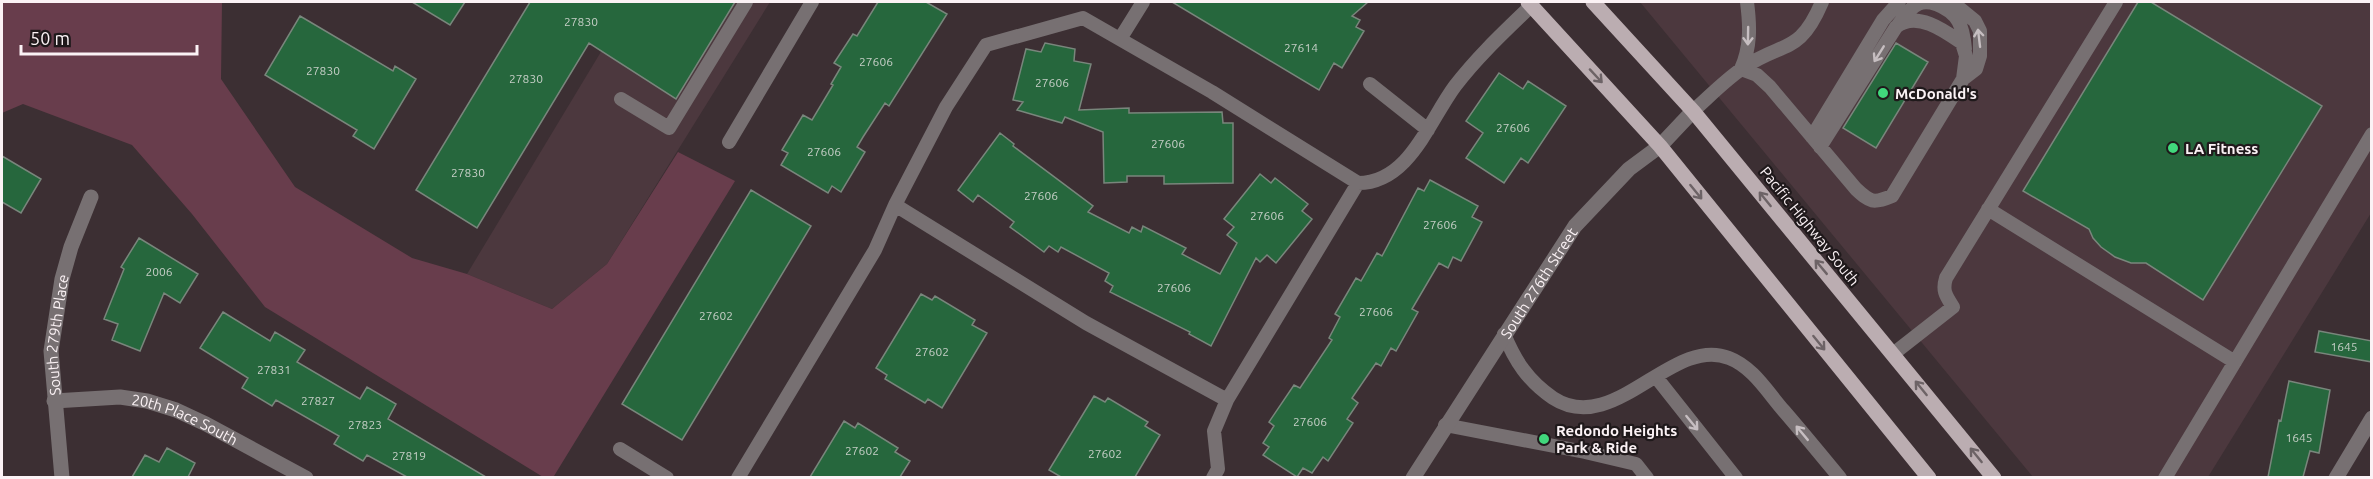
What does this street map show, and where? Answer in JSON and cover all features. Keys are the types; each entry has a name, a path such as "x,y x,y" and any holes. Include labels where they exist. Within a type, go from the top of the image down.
{"main road":[{"name":"Pacific Highway South","path":"1593,2 1693,111 1994,477"},
{"path":"1530,3 1660,146 1929,477"}],"street":[{"name":"South 276th Street","path":"1413,477 1575,226 1629,169 1660,146 1693,111"},
{"name":"South 279th Place","path":"62,477 51,351 62,279 70,247 91,197"},
{"name":"20th Place South","path":"54,401 120,397 147,401 206,424 306,477"},
{"path":"2336,477 2372,418"}],"lane":[{"path":"621,99 669,128 746,2"},
{"path":"729,142 812,2"},
{"path":"1120,39 1143,2"},
{"path":"1742,69 1749,41 1747,2"},
{"path":"1693,111 1742,69 1764,56 1789,47 1803,37 1814,21 1822,2"},
{"path":"1816,142 1883,20 1899,2"},
{"path":"1816,142 1896,27 1911,8 1920,3 1930,2 1954,13 1964,34 1964,79"},
{"path":"1742,69 1757,75 1770,87 1866,200 1878,202 1892,196 1964,79 1976,69 1980,56 1980,32 1975,21 1952,2"},
{"path":"1893,354 1953,307 1944,293 1946,278 2116,2"},
{"path":"738,477 875,250 895,205 946,107 986,45 1083,18 1212,92 1358,183 1383,179 1407,157 1428,130 1456,85 1530,3"},
{"path":"1896,27 1902,22 1911,20 1932,25 1962,43 1965,51"},
{"path":"1370,84 1428,130"},
{"path":"2166,477 2372,134"},
{"path":"1213,477 1218,469 1214,431 1227,400 1358,183"},
{"path":"895,205 1086,323 1227,400"},
{"path":"1988,209 2235,362"},
{"path":"1504,334 1512,353 1528,378 1559,402 1571,406 1591,408 1602,405 1698,357 1718,355 1734,361 1752,374 1840,477"},
{"path":"1656,377 1736,477"},
{"path":"1445,425 1636,464 1647,477"},
{"path":"620,449 667,477"}],"shaded area":[{"path":"2,2 222,2 221,79 295,187 412,258 467,274 552,309 607,264 678,152 735,181 554,476 556,477 543,477 265,307 192,214 132,145 23,104 2,113"},
{"path":"631,2 770,2 607,264 552,309 467,274"},
{"path":"1640,2 2371,2 2371,213 2208,477 2033,477"}],"building":[{"path":"412,2 465,2 450,25"},
{"path":"530,2 735,2 676,99 589,43 477,228 416,190"},
{"path":"878,2 926,2 947,14 889,106 885,103 857,147 865,152 841,192 832,186 828,193 781,165 788,153 782,150 803,115 812,120 841,67 834,63 853,34 857,36"},
{"path":"1172,2 1368,2 1352,16 1360,20 1356,27 1364,31 1342,68 1334,63 1319,90"},
{"name":"LA Fitness","path":"2138,2 2151,2 2322,106 2203,300 2146,263 2131,263 2115,257 2101,247 2089,229 2023,191"},
{"path":"300,16 393,71 395,66 416,79 374,149 353,136 357,130 265,75"},
{"path":"1045,43 1075,49 1074,61 1091,64 1079,110 1129,108 1129,113 1222,112 1223,123 1233,123 1233,183 1164,184 1164,176 1127,176 1127,182 1104,183 1103,132 1065,117 1062,123 1017,110 1023,102 1013,100 1026,49 1041,52"},
{"name":"McDonald's","path":"1896,43 1928,62 1876,148 1843,128"},
{"path":"1499,73 1523,89 1528,81 1566,106 1528,163 1521,158 1504,183 1466,158 1483,133 1466,121"},
{"path":"1000,133 1014,144 1013,146 1093,206 1088,212 1129,233 1132,227 1141,232 1143,226 1186,248 1182,254 1220,274 1237,243 1227,235 1234,227 1224,219 1260,174 1271,183 1275,178 1308,204 1302,211 1312,219 1276,263 1267,255 1260,262 1256,258 1211,346 1189,334 1190,332 1110,292 1113,286 1105,281 1109,273 1061,247 1058,252 1049,246 1044,252 1010,227 1014,222 978,195 973,202 958,190"},
{"path":"2,156 41,179 21,213 2,202"},
{"path":"1430,180 1478,206 1472,217 1482,222 1461,261 1453,257 1448,268 1439,263 1412,309 1418,312 1396,351 1391,348 1381,366 1376,363 1352,398 1358,403 1347,419 1353,423 1328,461 1323,457 1312,473 1303,468 1297,477 1263,455 1269,447 1263,443 1274,426 1269,422 1294,385 1300,388 1332,340 1329,338 1340,317 1335,314 1356,278 1361,281 1377,253 1382,256 1418,188 1424,191"},
{"path":"751,190 811,226 682,440 622,404"},
{"path":"139,238 198,274 180,303 164,293 140,351 112,340 118,324 104,319 124,269 121,267"},
{"path":"921,294 932,300 935,296 975,320 972,325 987,333 942,408 928,399 925,403 885,379 887,375 876,368"},
{"path":"223,312 270,341 275,332 305,350 297,362 360,399 367,387 396,404 388,419 486,477 407,477 367,455 363,461 334,444 339,436 276,400 272,406 242,388 248,378 200,348"},
{"path":"2319,331 2372,341 2372,362 2315,352"},
{"path":"2289,381 2330,390 2319,453 2310,451 2303,477 2268,477 2279,420 2281,421"},
{"path":"1094,396 1105,402 1108,398 1148,422 1145,426 1160,435 1135,477 1061,477 1049,470"},
{"path":"844,421 855,428 858,423 898,448 895,452 910,461 900,477 810,477"},
{"path":"167,448 195,463 188,477 132,477 145,455 159,462"}],"place":[{"name":"McDonald's","path":"1883,93"},
{"name":"LA Fitness","path":"2173,148"},
{"name":"Redondo Heights Park & Ride","path":"1544,439"}]}
